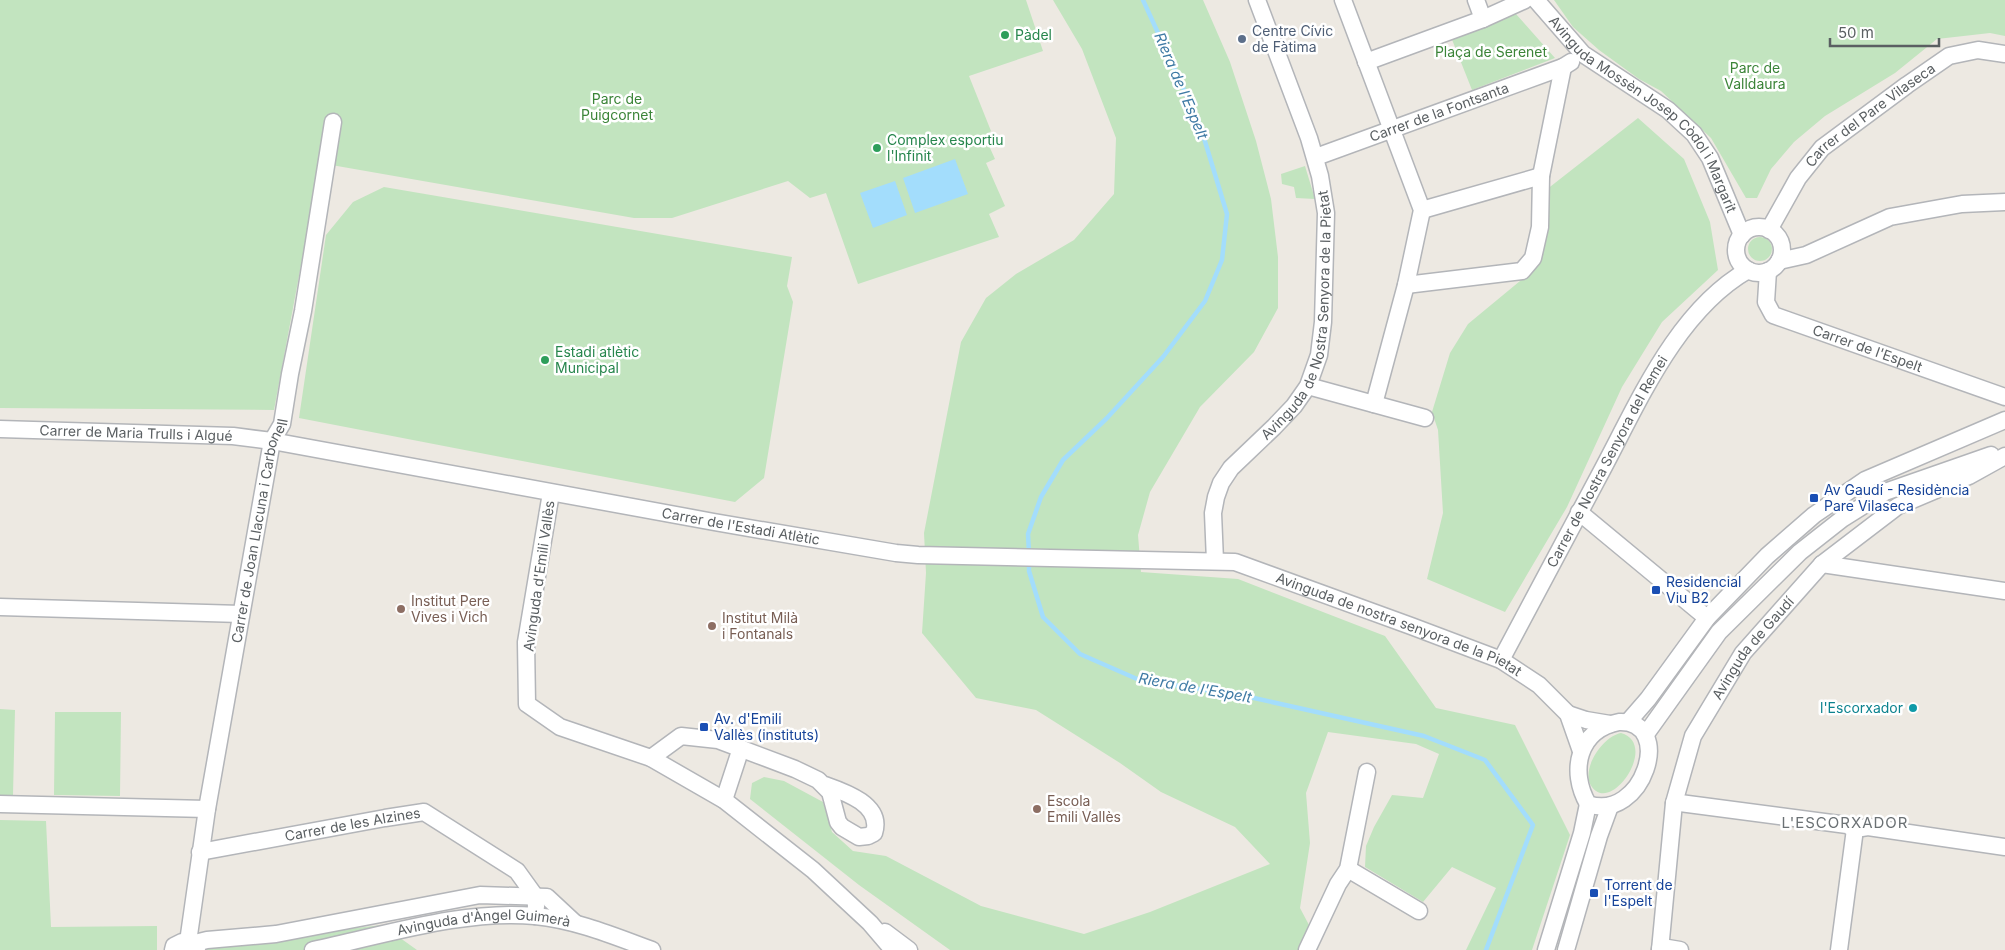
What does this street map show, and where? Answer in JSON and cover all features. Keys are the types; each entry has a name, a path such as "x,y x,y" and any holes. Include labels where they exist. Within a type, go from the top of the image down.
{"street":[{"name":"Avinguda de Nostra Senyora de la Pietat","path":"1215,561 1213,513 1221,483 1231,468 1294,406 1308,386 1319,355 1324,313 1326,213 1316,157 1257,0"},
{"path":"1343,0 1422,210 1406,285 1374,404"},
{"path":"1476,0 1483,19"},
{"path":"1366,62 1483,19 1525,0"},
{"name":"Avinguda Mossèn Josep Còdol i Margarit","path":"1536,0 1583,54 1668,110 1694,134 1710,158 1742,235"},
{"name":"Carrer del Pare Vilaseca","path":"1769,230 1798,178 1822,148 1949,56 1978,50 2005,54"},
{"path":"1406,285 1522,271 1533,258 1540,227 1541,176 1563,67 1583,54"},
{"name":"Carrer de la Fontsanta","path":"1316,157 1563,67"},
{"name":"Carrer de Joan Llacuna i Carbonell","path":"194,947 200,852 207,809 272,441 282,424 303,311 333,122"},
{"path":"1422,210 1541,176"},
{"path":"1774,266 1781,245 1775,234 1769,230 1756,228 1748,230 1742,235 1736,249 1740,271 1755,273 1806,255 1890,217 1962,204 2005,202"},
{"name":"Carrer de l'Espelt","path":"1774,266 1766,302 1773,315 2005,397"},
{"name":"Carrer de Nostra Senyora del Remei","path":"1500,660 1632,412 1672,342 1708,302 1740,271"},
{"path":"1308,386 1425,418"},
{"path":"1628,722 1648,700 1707,618 1767,556 1814,515 1865,480 2005,420"},
{"name":"Carrer de Maria Trulls i Algué","path":"0,429 233,436 272,441"},
{"name":"Carrer de l'Estadi Atlètic","path":"272,441 551,493 872,549 918,555 1215,561"},
{"name":"Avinguda de Gaudí","path":"1646,734 1719,632 1800,552 1842,519 1885,492 2005,450"},
{"name":"Avinguda de Gaudí","path":"1660,950 1674,803 1692,736 1743,653 1822,564 1898,506 1969,476 2005,456"},
{"name":"Avinguda d'Emili Vallès","path":"551,493 526,642 527,704 560,726 651,758 724,800 813,870 870,923 893,950"},
{"path":"1579,512 1707,618"},
{"name":"Avinguda de nostra senyora de la Pietat","path":"1215,561 1235,562 1500,660 1539,685 1568,714 1586,720 1610,724"},
{"path":"1822,564 2005,591"},
{"path":"0,607 241,614"},
{"name":"Avinguda de nostra senyora de la Pietat","path":"1568,714 1580,751"},
{"path":"1546,950 1582,833 1588,804 1580,789 1578,775 1580,751 1594,735 1610,724 1628,722 1638,726 1646,734 1648,759 1642,778 1623,800 1610,806 1597,807 1588,804"},
{"path":"651,758 681,736 718,740 795,768 825,785"},
{"path":"724,800 742,748"},
{"path":"1307,950 1338,884 1348,869 1367,772"},
{"path":"1674,803 1847,825 1855,829 1868,827 2005,847"},
{"path":"0,804 207,809"},
{"path":"1566,950 1599,836 1610,806"},
{"name":"Carrer de les Alzines","path":"200,852 424,812 517,871 534,896"},
{"path":"1839,950 1855,829"},
{"path":"1348,869 1419,911"},
{"name":"Avinguda d'Àngel Guimerà","path":"194,947 199,942 207,940 276,934 480,895 534,896"},
{"path":"535,916 534,896 547,897 576,923"},
{"name":"Avinguda d'Àngel Guimerà","path":"313,950 431,924 489,916 535,916 576,923 652,950"},
{"name":"Avinguda d'Emili Vallès","path":"870,923 909,950"},
{"path":"173,950 174,946 182,942 194,947"},
{"path":"1660,950 1668,948 1680,950"}],"green space":[{"name":"Parc de Puigcornet","path":"0,0 1026,0 1043,51 969,76 991,131 985,137 995,159 986,163 1005,206 989,214 999,237 858,284 826,193 810,198 788,181 672,218 634,218 320,163 274,410 0,408"},
{"path":"1053,0 1203,0 1230,62 1256,141 1271,199 1278,257 1278,308 1254,352 1200,407 1150,492 1138,535 1141,572 1238,579 1385,636 1436,708 1515,725 1570,835 1532,950 1466,950 1496,888 1452,867 1423,902 1365,867 1366,846 1374,827 1392,795 1423,798 1439,754 1416,744 1328,732 1306,793 1310,843 1300,908 1309,925 1299,950 950,950 859,885 750,799 752,783 764,777 784,781 823,802 832,832 853,851 886,856 981,906 1084,934 1150,912 1270,864 1235,827 1161,792 1120,763 1036,710 976,698 922,633 926,573 924,533 961,342 986,298 1016,274 1074,240 1114,194 1116,138 1082,49"},
{"name":"Parc de Valldaura","path":"1554,0 2005,0 2005,36 1990,33 1937,39 1895,73 1825,116 1794,142 1771,169 1757,198 1746,198 1711,138 1661,91 1639,79 1599,50 1573,27"},
{"name":"Plaça de Serenet","path":"1516,14 1555,58 1472,90 1451,37"},
{"path":"1638,118 1684,159 1710,222 1718,270 1662,322 1622,387 1567,507 1505,612 1427,579 1443,513 1438,430 1432,412 1450,353 1468,324 1520,281 1535,266 1546,190"},
{"path":"1305,166 1315,199 1296,198 1294,187 1282,184 1281,174"},
{"name":"Estadi atlètic Municipal","path":"384,187 792,257 787,286 793,302 764,478 735,502 299,418 326,235 353,202"},
{"path":"1760,237 1769,240 1772,249 1769,258 1760,261 1751,258 1748,249 1751,240"},
{"path":"0,709 15,710 13,795 0,795"},
{"path":"55,712 121,712 120,796 54,795"},
{"path":"1621,733 1631,739 1635,748 1634,760 1630,771 1623,782 1614,790 1605,793 1596,791 1590,785 1589,777 1593,758 1605,742"},
{"path":"0,820 46,821 51,927 157,926 157,950 0,950"},
{"path":"382,925 417,950 164,950"}],"water":[{"path":"955,159 968,194 915,213 903,178"},
{"path":"895,181 907,215 873,228 860,193"}],"waterway":[{"name":"Riera de l'Espelt","path":"1029,553 1028,534 1041,497 1063,460 1107,418 1163,357 1205,301 1222,260 1227,214 1200,125 1143,0"},
{"name":"Riera de l'Espelt","path":"1029,561 1029,571 1043,617 1080,654 1137,679 1254,698 1424,736 1485,760 1533,825 1486,950"}],"place":[{"name":"Pàdel","path":"1005,35"},
{"name":"Centre Cívic de Fàtima","path":"1242,39"},
{"name":"Complex esportiu l'Infinit","path":"877,148"},
{"name":"Estadi atlètic Municipal","path":"545,360"},
{"name":"Av Gaudí - Residència Pare Vilaseca","path":"1814,498"},
{"name":"Residencial Viu B2","path":"1656,590"},
{"name":"Institut Pere Vives i Vich","path":"401,609"},
{"name":"Institut Milà i Fontanals","path":"712,626"},
{"name":"l'Escorxador","path":"1913,708"},
{"name":"Av. d'Emili Vallès (instituts)","path":"704,727"},
{"name":"Escola Emili Vallès","path":"1037,809"},
{"name":"Torrent de l'Espelt","path":"1594,893"}],"district":[{"name":"L'ESCORXADOR","path":"1845,823"}]}
